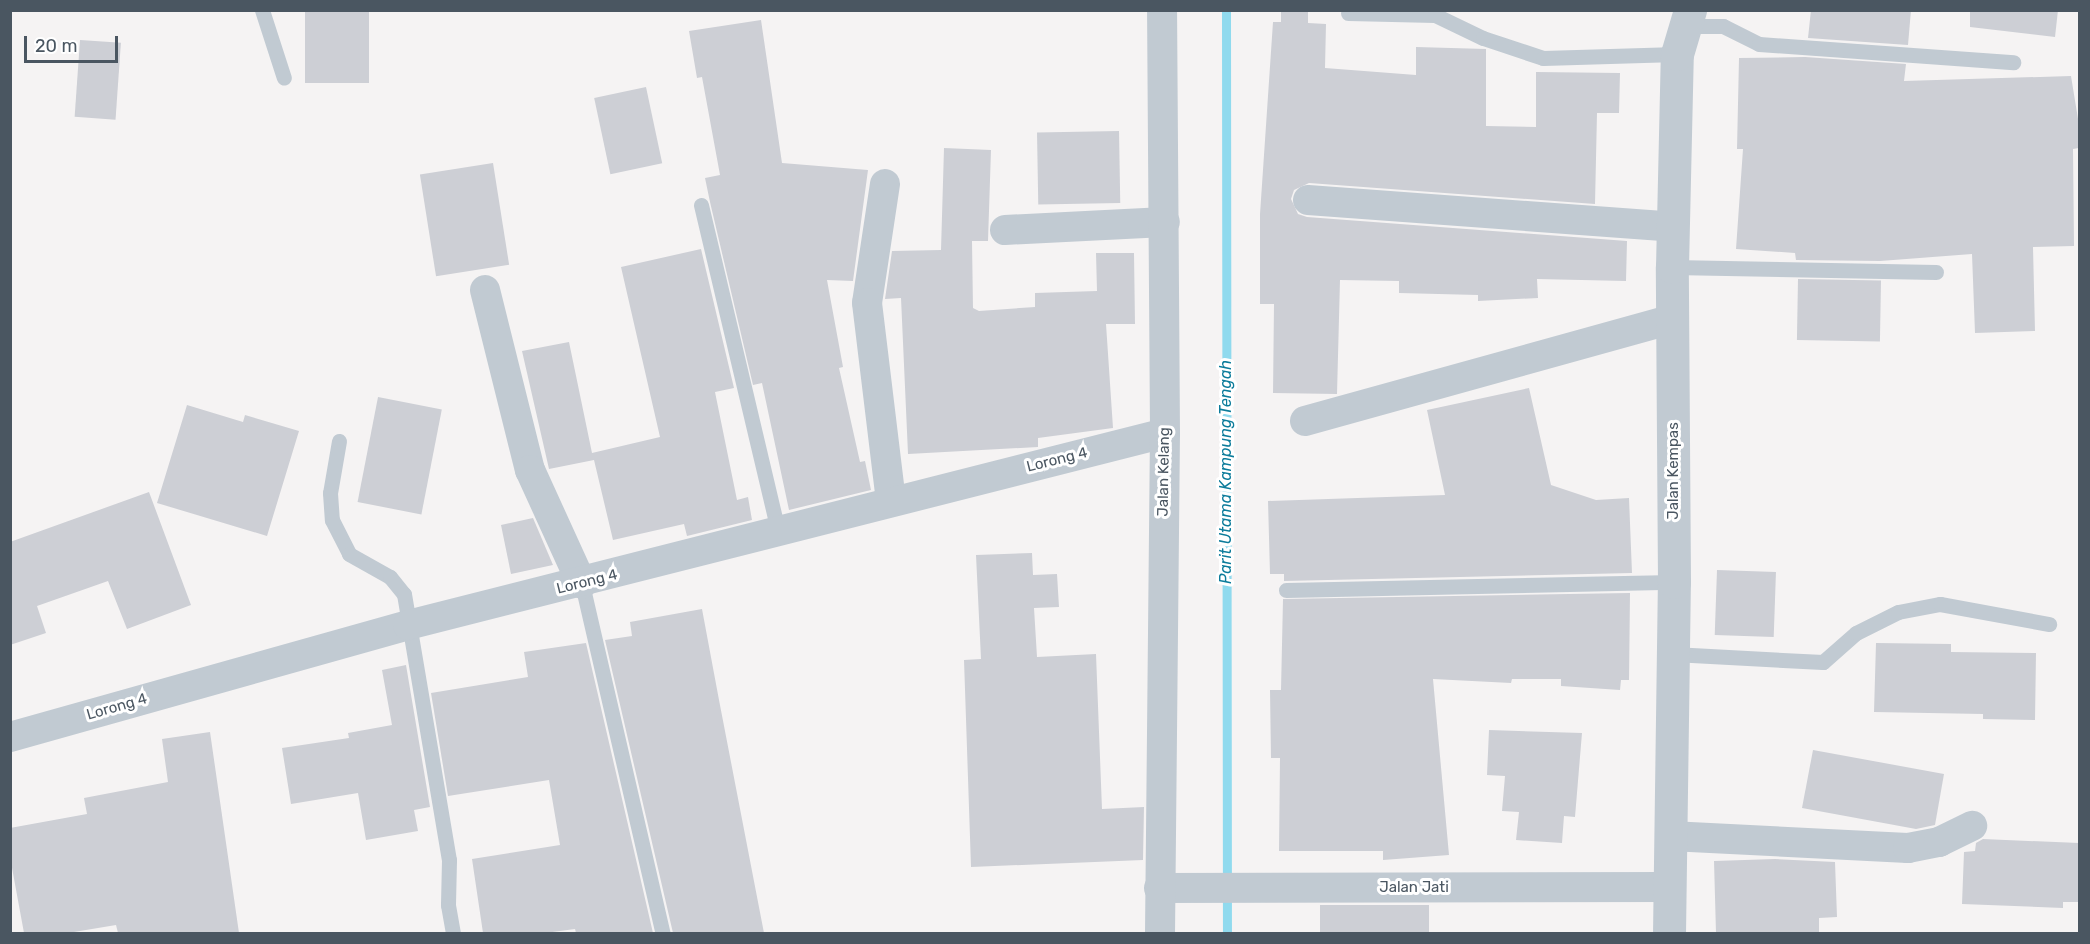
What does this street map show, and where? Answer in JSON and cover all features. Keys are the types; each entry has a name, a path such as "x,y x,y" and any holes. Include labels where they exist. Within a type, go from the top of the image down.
{"street":[{"name":"Jalan Kelang","path":"1160,933 1165,433 1162,10"},
{"name":"Jalan Kempas","path":"1669,933 1674,582 1672,267 1684,30"},
{"path":"885,184 867,303 891,502"},
{"path":"1308,200 1673,227"},
{"path":"1005,230 1165,222"},
{"path":"484,290 530,470 582,584"},
{"path":"1305,421 1672,319"},
{"name":"Lorong 4","path":"10,736 408,626 582,584 778,531 1165,433"},
{"path":"1670,836 1908,848 1939,842 1972,826"},
{"name":"Jalan Jati","path":"1159,888 1670,887"}],"lane":[{"path":"262,10 284,78"},
{"path":"1348,13 1435,15 1483,38 1543,58 1684,30 1723,26 1759,44 2013,62"},
{"path":"702,206 778,531"},
{"path":"1672,267 1936,272"},
{"path":"339,441 330,493 332,520 349,554 390,577 404,594 449,860 448,905 453,933"},
{"path":"1286,590 1674,582"},
{"path":"582,584 663,933"},
{"path":"1673,654 1823,662 1856,633 1898,612 1940,604 2049,624"}],"building":[{"path":"305,10 369,10 369,83 305,83"},
{"path":"1281,10 1308,10 1308,23 1326,24 1325,68 1416,75 1416,47 1486,49 1486,126 1536,127 1536,72 1620,73 1619,113 1597,113 1595,204 1309,183 1294,190 1291,199 1298,214 1307,217 1627,241 1626,281 1537,279 1538,298 1478,301 1478,295 1399,293 1399,281 1340,280 1337,394 1273,393 1274,304 1260,304 1260,214 1273,22 1281,22"},
{"path":"1811,10 1911,10 1908,45 1808,38"},
{"path":"1970,10 2058,10 2055,37 1970,27"},
{"path":"761,20 782,163 868,170 853,281 827,280 843,367 839,368 860,462 865,461 871,490 789,510 762,383 753,385 710,202 705,178 720,175 702,77 697,78 689,31"},
{"path":"80,40 121,43 116,120 75,117"},
{"path":"1805,57 1906,64 1904,81 2071,76 2079,125 2079,148 2073,149 2074,246 2033,247 2035,331 1975,333 1972,254 1880,261 1796,260 1795,253 1736,249 1743,149 1737,149 1739,58"},
{"path":"646,87 662,163 610,174 594,98"},
{"path":"1119,131 1120,203 1038,204 1037,132"},
{"path":"944,148 991,150 988,241 972,241 973,308 979,311 1035,307 1035,293 1097,291 1096,253 1134,253 1135,324 1106,324 1113,428 1038,438 1038,447 908,454 901,298 885,299 892,251 941,250"},
{"path":"493,163 509,265 436,276 420,175"},
{"path":"701,249 734,388 715,392 737,500 748,497 752,520 687,536 684,524 613,540 594,460 549,469 522,351 569,342 592,453 660,437 621,267"},
{"path":"1798,279 1881,280 1880,341 1797,340"},
{"path":"1529,388 1551,485 1596,500 1629,498 1632,573 1284,581 1284,574 1270,574 1268,501 1445,495 1427,410"},
{"path":"378,397 442,409 421,514 358,502"},
{"path":"187,405 243,422 245,415 299,431 267,536 157,503"},
{"path":"149,492 191,605 127,629 108,581 37,606 46,633 10,645 10,542"},
{"path":"533,518 553,565 511,574 501,525"},
{"path":"1032,553 1033,575 1057,574 1059,607 1034,608 1037,657 1096,654 1102,809 1144,807 1143,860 971,867 964,660 981,659 976,555"},
{"path":"1717,570 1776,572 1774,637 1715,635"},
{"path":"1630,593 1629,680 1621,680 1620,690 1561,686 1561,679 1512,679 1511,683 1433,679 1449,855 1383,860 1383,851 1279,851 1280,758 1271,758 1270,690 1281,690 1283,599"},
{"path":"702,609 764,933 673,933 605,640 632,636 630,622"},
{"path":"586,643 653,933 576,933 575,929 545,933 483,933 472,859 560,845 549,780 448,796 431,693 528,677 524,652"},
{"path":"1876,643 1951,644 1951,652 2036,653 2035,720 1983,719 1983,714 1874,712"},
{"path":"406,665 430,807 414,810 418,831 366,840 358,793 291,804 282,748 349,738 348,733 392,725 382,670"},
{"path":"1489,730 1582,733 1575,817 1564,816 1562,843 1516,840 1519,812 1502,811 1505,776 1487,775"},
{"path":"210,732 239,933 118,933 116,925 68,933 24,933 10,857 10,828 87,814 84,798 168,782 162,739"},
{"path":"1813,750 1944,774 1935,825 1916,829 1802,808"},
{"path":"1983,839 2079,843 2079,902 2063,902 2063,908 1962,904 1964,852 1975,851 1976,843"},
{"path":"1775,859 1835,862 1837,917 1819,918 1819,933 1716,933 1714,861"},
{"path":"1320,905 1429,905 1429,933 1320,933"}],"waterway":[{"name":"Parit Utama Kampung Tengah","path":"1226,10 1227,934"}]}
